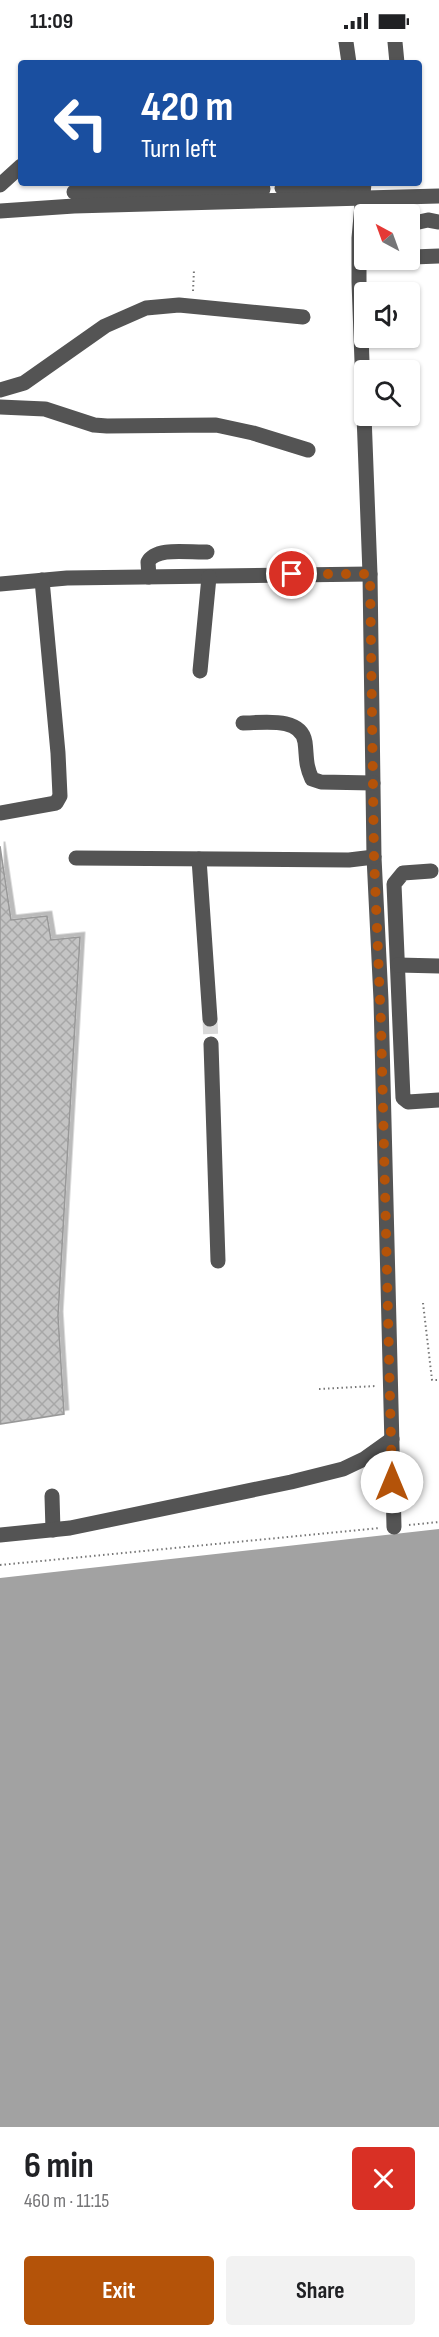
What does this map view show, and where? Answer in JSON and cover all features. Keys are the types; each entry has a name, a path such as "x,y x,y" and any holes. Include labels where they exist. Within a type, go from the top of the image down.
{"street":[{"path":"346,42 349,60"},
{"path":"395,42 397,60"},
{"path":"0,185 18,169"},
{"path":"282,188 315,186"},
{"path":"364,186 359,238 359,282 370,574 374,857 381,1012 393,1522"},
{"path":"0,211 74,194 263,189"},
{"path":"74,194 362,199 409,190 439,196"},
{"path":"420,222 429,220 439,222"},
{"path":"420,257 439,256"},
{"path":"0,390 24,383 83,339 134,311 146,308 192,306 303,317"},
{"path":"0,407 45,409 107,426 216,425 254,433 308,450"},
{"path":"149,577 148,562 153,555 207,552"},
{"path":"0,584 42,580 149,577 370,574"},
{"path":"200,671 209,577"},
{"path":"0,813 56,803 60,796 42,580"},
{"path":"243,723 291,724 299,729 305,739 306,766 312,778 321,782 373,783"},
{"path":"76,858 349,860 374,857"},
{"path":"199,859 210,1019"},
{"path":"431,871 404,873 394,884 403,1098 408,1102 439,1100"},
{"path":"398,965 439,966"},
{"path":"211,1044 218,1261"},
{"path":"0,1535 70,1528 342,1469 364,1459 392,1439"},
{"path":"52,1496 53,1530"}],"path":[{"path":"192,306 194,270"},
{"path":"423,1303 432,1380 439,1380"},
{"path":"319,1389 391,1385"},
{"path":"0,1565 393,1522 439,1522"}],"shaded area":[{"path":"439,1529 439,2127 0,2127 0,1578"}],"building":[{"path":"0,846 11,920 47,916 51,940 80,937 58,1316 64,1414 0,1424"}],"tunnel":[{"path":"210,1019 211,1044"}],"route":[{"path":"292,574 370,574 374,857 381,1024 392,1482"}]}
